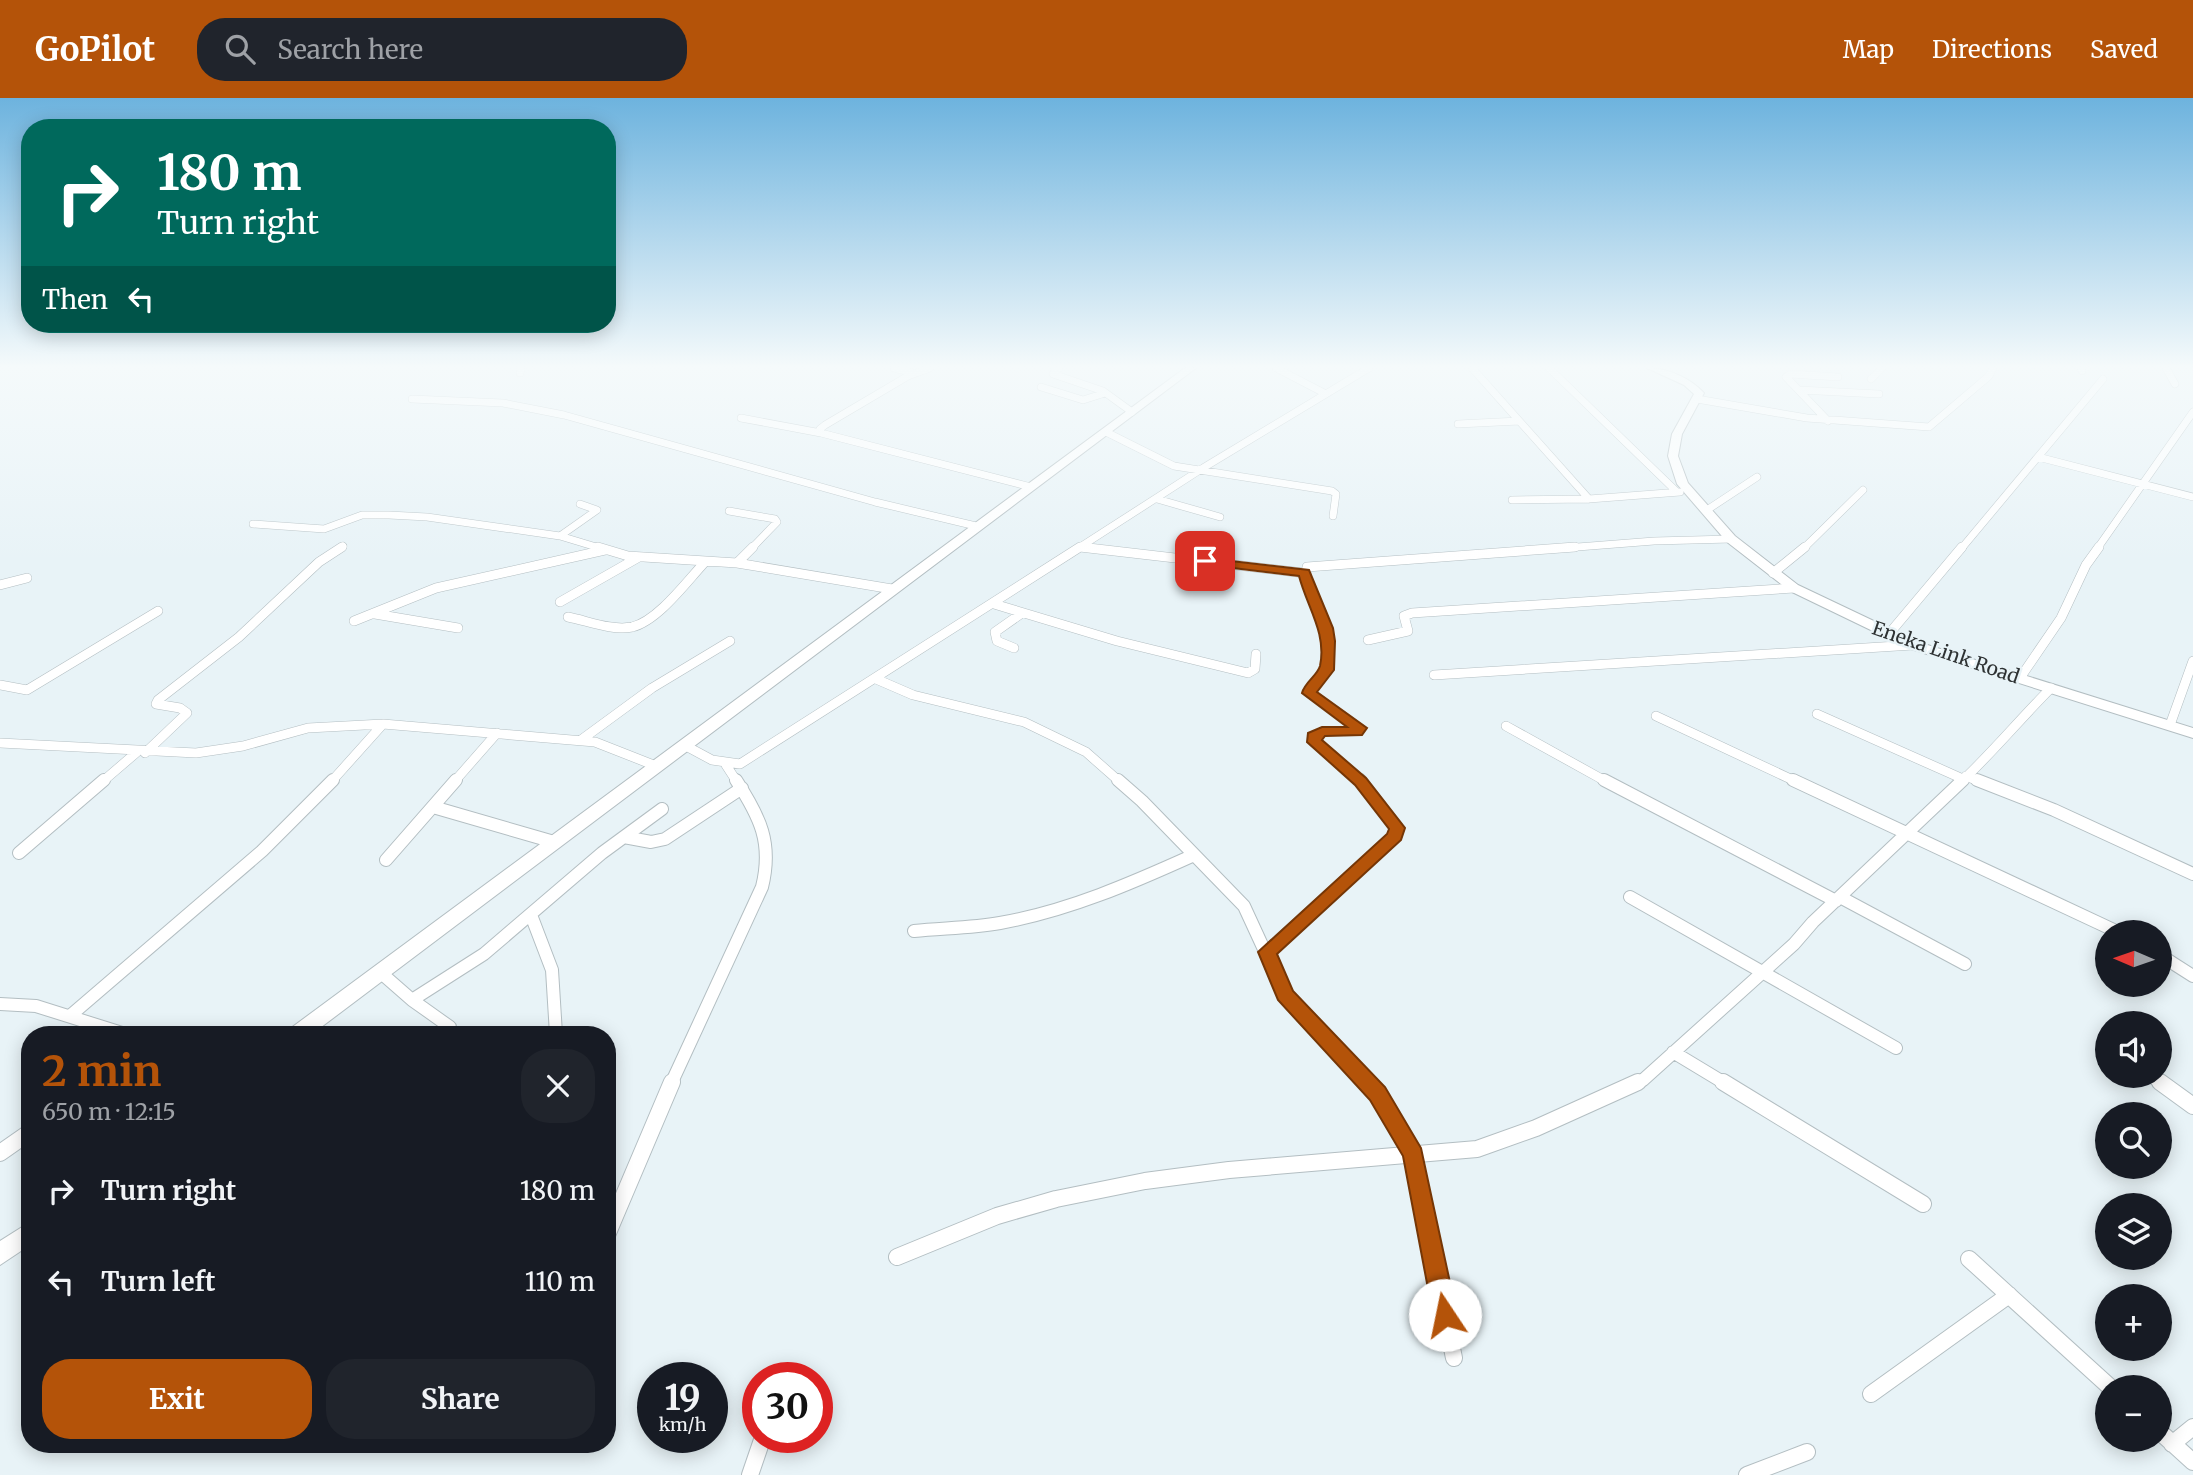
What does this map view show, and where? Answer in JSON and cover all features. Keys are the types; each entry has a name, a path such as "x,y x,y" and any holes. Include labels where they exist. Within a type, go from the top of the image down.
{"street":[{"path":"626,432 875,502 976,526"},
{"path":"817,432 1031,487"},
{"path":"309,1026 686,746 976,526 1106,432"},
{"path":"1107,432 1174,466 1203,468 1332,491 1336,494 1333,516"},
{"path":"686,746 709,761 726,765 740,764 1262,432"},
{"path":"1529,432 1589,499"},
{"path":"1618,432 1683,492"},
{"name":"Eneka Link Road","path":"1677,432 1674,456 1683,492 1707,510 1731,539 1794,588 1913,645 2193,733"},
{"path":"1888,635 2059,432"},
{"path":"2020,678 2061,618 2086,565 2180,432"},
{"path":"2038,457 2193,497"},
{"path":"1707,510 1757,477"},
{"path":"1773,573 1794,558 1863,490"},
{"path":"1512,500 1589,499 1683,492"},
{"path":"1157,499 1220,517"},
{"path":"561,536 597,510 580,504"},
{"path":"729,511 775,519 777,522 737,563"},
{"path":"253,524 324,529 362,515 427,517 561,536 639,557 737,563 892,589"},
{"path":"1267,952 1395,836 1397,828 1361,781 1315,742 1313,736 1322,732 1357,731 1359,728 1309,693 1310,687 1326,670 1328,641 1326,628 1304,573 1307,567 1654,541 1731,539"},
{"path":"19,853 187,713 180,708 156,704 158,700 239,637 320,562 343,546"},
{"path":"1080,547 1304,573"},
{"path":"354,621 436,588 605,550"},
{"path":"560,602 639,557"},
{"path":"568,617 623,627 637,626 664,604 705,562"},
{"path":"0,585 27,578"},
{"path":"1368,640 1408,631 1404,617 1412,613 1794,588"},
{"path":"994,604 1118,641 1248,673 1255,669 1256,654"},
{"path":"0,685 27,690 158,611"},
{"path":"1014,648 997,641 995,632 1022,613"},
{"path":"374,614 458,628"},
{"path":"581,740 652,688 730,641"},
{"path":"1434,675 1913,645"},
{"path":"2170,725 2193,661"},
{"path":"876,679 912,695 1024,722 1086,752 1142,801 1244,906 1285,995 1378,1093 1413,1155 1454,1358"},
{"path":"897,1257 997,1216 1056,1199 1145,1181 1229,1170 1477,1149 1536,1128 1643,1080 1762,972 1996,749 2051,688"},
{"path":"1817,714 1964,778 2054,810 2193,874"},
{"path":"1656,716 2095,921"},
{"path":"71,1015 262,850 383,724"},
{"path":"0,743 141,752 218,751 309,728 383,724 595,742 656,766"},
{"path":"1506,726 1529,741 1965,964"},
{"path":"386,860 497,733"},
{"path":"616,1213 652,1125 762,887 769,859 762,832 742,788 726,765"},
{"path":"624,837 651,842 665,839 742,788"},
{"path":"433,807 554,842"},
{"path":"412,1000 484,954 568,881 662,809"},
{"path":"914,931 999,923 1060,909 1122,889 1194,855"},
{"path":"1630,897 1896,1048"},
{"path":"531,915 552,970 556,1026"},
{"path":"2172,963 2193,976"},
{"path":"380,972 440,1026"},
{"path":"0,1004 36,1006 102,1026"},
{"path":"1673,1052 1923,1204"},
{"path":"2168,1088 2193,1106"},
{"path":"0,1153 21,1138"},
{"path":"0,1254 21,1239"},
{"path":"1969,1259 2097,1375"},
{"path":"1871,1394 2009,1295"},
{"path":"2172,1436 2193,1427"},
{"path":"2172,1443 2193,1462"},
{"path":"1747,1475 1807,1452"},
{"path":"750,1475 758,1453"}],"route":[{"path":"1205,561 1304,573 1326,628 1328,641 1326,670 1310,687 1309,693 1359,728 1357,731 1317,733 1313,736 1315,742 1361,781 1397,828 1395,836 1267,952 1285,995 1295,1009 1378,1093 1400,1128 1413,1155 1445,1315"}]}
